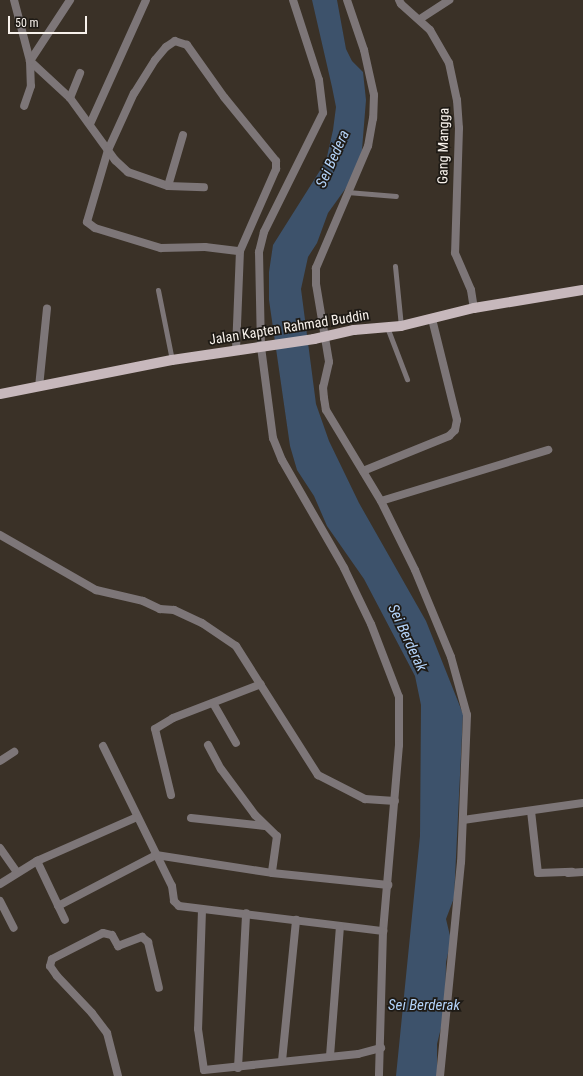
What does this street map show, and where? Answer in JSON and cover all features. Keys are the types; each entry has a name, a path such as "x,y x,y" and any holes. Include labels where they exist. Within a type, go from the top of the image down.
{"main road":[{"name":"Jalan Kapten Rahmad Buddin","path":"0,394 172,360 276,344 314,340 324,336 386,326 401,326 474,308 583,290"}],"street":[{"path":"14,0 30,61 31,86 24,106"},
{"path":"30,61 70,0"},
{"path":"90,124 146,0"},
{"path":"293,0 320,80 324,113 264,232 259,252 261,347 273,438 282,460 344,568 371,624 399,697 395,801 383,931 381,1048 379,1076"},
{"path":"347,0 364,50 374,95 373,118 368,146 356,178 347,192 316,268 324,336 329,362 324,387 326,410 381,501 415,570 451,657 458,677 467,715 463,820 452,957 440,1076"},
{"name":"Gang Mangga","path":"399,0 401,4 420,19 439,41 448,63 457,100 455,253 471,290 474,308"},
{"path":"420,19 449,0"},
{"path":"236,350 240,251 276,169 276,161 224,97 187,45 175,41 166,47 155,60 134,94 108,150 87,220 88,224 96,228 161,248 204,247 240,251"},
{"path":"30,61 70,98 108,150 128,172 168,186 204,187"},
{"path":"70,98 80,72"},
{"path":"168,186 183,135"},
{"path":"39,387 47,308"},
{"path":"363,471 449,436 455,430 457,420 432,319"},
{"path":"381,501 548,450"},
{"path":"0,536 96,590 136,599 160,610 174,610 202,623 236,646 318,775 365,799 395,801"},
{"path":"171,795 154,732 173,718 261,684"},
{"path":"213,702 236,743"},
{"path":"208,745 221,769 266,826 277,836 272,873"},
{"path":"103,746 172,886 174,901 186,908 246,913 383,931"},
{"path":"0,761 14,752"},
{"path":"463,820 583,803"},
{"path":"531,810 538,873 583,872"},
{"path":"0,884 17,872 37,861 137,817"},
{"path":"191,818 266,826"},
{"path":"0,848 17,872"},
{"path":"58,906 156,855 272,873 388,885"},
{"path":"37,861 65,920"},
{"path":"0,901 14,928"},
{"path":"202,910 198,1008 202,1069 206,1071 238,1068 282,1061 358,1054 381,1048"},
{"path":"238,1068 246,913"},
{"path":"282,1061 296,920"},
{"path":"330,1056 340,926"},
{"path":"118,1076 107,1033 92,1013 57,976 50,966 52,959 102,933 112,935 118,946 142,937 146,938 159,988"}],"lane":[{"path":"347,192 396,196"},
{"path":"395,266 401,326"},
{"path":"158,290 172,360"},
{"path":"386,326 407,379"}],"water":[{"name":"Sei Berderak","path":"312,0 337,0 346,49 352,61 363,72 366,100 361,162 356,174 328,213 317,243 308,257 301,289 316,404 329,441 359,503 426,621 463,714 454,898 446,919 451,940 446,962 445,1012 437,1044 437,1076 396,1076 420,836 421,705 415,676 364,579 327,526 314,496 297,470 290,446 269,300 269,272 273,245 326,161 333,130 336,107"}],"water label":[{"name":"Sei Bedera","path":"333,159"}]}
